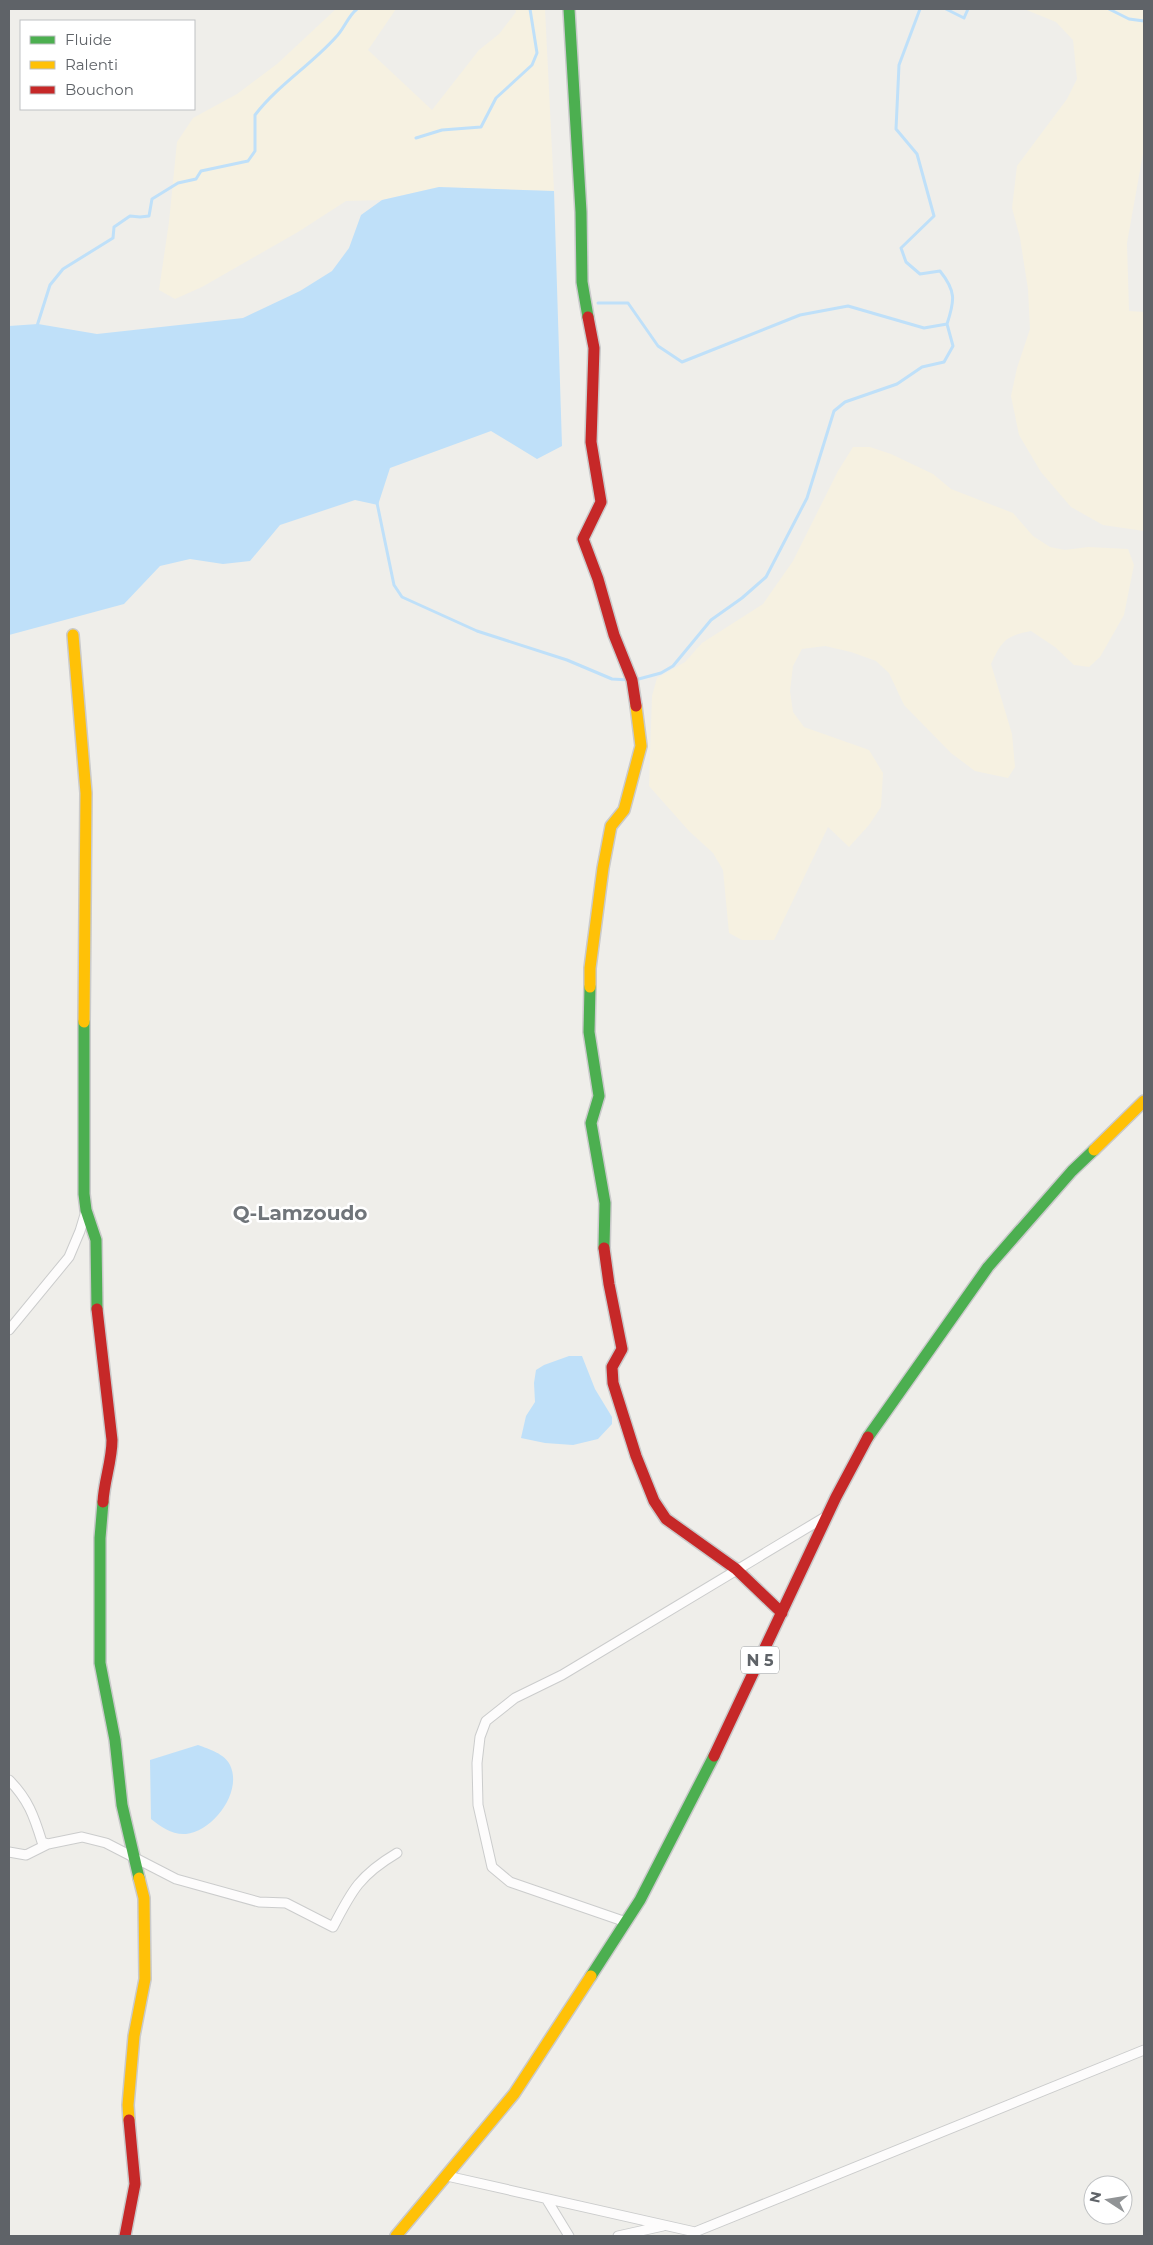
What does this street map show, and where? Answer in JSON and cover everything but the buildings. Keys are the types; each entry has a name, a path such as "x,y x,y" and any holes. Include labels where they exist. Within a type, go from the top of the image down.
{"main road":[{"path":"569,9 582,282 594,348 591,442 601,502 583,539 598,579 614,635 632,680 641,746 624,810 611,826 603,868 590,968 589,1032 599,1096 591,1123 605,1203 604,1244 609,1284 622,1349 612,1367 613,1383 636,1456 654,1501 666,1519 736,1569 782,1613"},
{"path":"72,635 87,792 84,984 84,1194 86,1210 96,1240 96,1298 112,1440 112,1456 104,1482 100,1538 100,1663 115,1740 122,1805 144,1898 145,1979 134,2036 128,2105 135,2184 125,2236"},
{"name":"N 5","path":"396,2236 514,2094 640,1900 705,1776 827,1516 874,1426 988,1267 1072,1171 1144,1101"}],"street":[{"path":"9,1330 69,1257 80,1231 86,1210"},
{"path":"626,1922 510,1882 492,1867 478,1804 477,1763 480,1737 486,1722 515,1698 562,1675 827,1516"},
{"path":"9,1780 19,1790 35,1816 42,1842 48,1844"},
{"path":"9,1852 26,1855 48,1844 82,1837 106,1842 176,1879 259,1902 286,1903 333,1927 352,1890 376,1865 397,1853"},
{"path":"447,2176 695,2232 1144,2050"},
{"path":"547,2200 569,2236"},
{"path":"618,2236 665,2225"}],"sand":[{"path":"336,9 396,9 368,50 432,110 479,50 499,34 516,12 515,9 545,9 554,191 439,187 382,200 346,201 298,232 202,287 175,299 159,290 169,222 177,142 193,118 237,94 277,64"},
{"path":"1024,9 1144,9 1144,148 1127,243 1129,311 1144,312 1144,531 1103,525 1071,507 1041,472 1019,435 1011,396 1017,368 1030,329 1028,289 1020,238 1012,208 1017,166 1067,99 1077,79 1073,40 1056,22"},
{"path":"853,447 870,447 891,454 933,474 951,489 1013,513 1033,536 1050,547 1065,550 1088,547 1128,549 1134,565 1124,615 1100,657 1089,667 1074,665 1055,647 1031,631 1010,637 998,649 991,664 1012,734 1015,767 1008,778 975,771 951,753 904,705 889,673 876,661 851,652 825,646 802,649 793,666 790,691 793,712 804,727 869,750 883,773 881,807 869,825 849,847 828,827 774,940 742,940 729,933 723,870 713,853 689,831 649,786 652,696 657,678 685,662 702,643 763,604 793,561 838,471"}],"water":[{"path":"439,187 554,191 562,446 537,459 491,431 390,468 378,505 355,500 280,525 250,561 223,564 190,559 160,566 124,604 9,635 9,326 38,324 97,334 243,318 300,291 332,271 349,248 361,215 382,200"},
{"path":"569,1356 582,1356 595,1389 612,1417 612,1424 598,1439 573,1445 545,1443 521,1438 526,1416 535,1402 534,1383 536,1370"},
{"path":"198,1745 216,1752 228,1761 233,1776 229,1798 215,1818 206,1826 186,1834 171,1832 151,1819 150,1760"}],"waterway":[{"path":"37,326 50,285 63,269 113,238 114,227 130,216 149,216 152,199 178,183 196,179 201,171 248,161 255,151 255,115 274,94 339,34 357,9"},
{"path":"416,138 442,130 481,127 496,98 532,65 537,53 530,9"},
{"path":"598,303 628,303 658,346 682,362 800,315 848,306 924,328 947,324 953,302 949,284 940,271 920,274 906,262 901,248 934,216 917,154 896,129 899,65 920,9"},
{"path":"946,9 964,18 968,9"},
{"path":"1109,9 1129,19 1144,21"},
{"path":"635,680 661,673 673,666 711,620 742,598 766,577 807,498 834,411 845,402 897,384 922,367 944,362 953,346 947,324"},
{"path":"377,503 394,585 402,597 477,631 567,660 612,679 629,680"}],"traffic: fast":[{"path":"569,9 581,212 582,282 588,317"},
{"path":"590,987 589,1032 599,1096 591,1123 605,1203 604,1248"},
{"path":"84,1022 84,1194 86,1210 96,1240 97,1309"},
{"path":"868,1437 988,1267 1072,1171 1094,1150"},
{"path":"103,1502 100,1538 100,1663 115,1740 122,1805 139,1878"},
{"path":"591,1976 640,1900 714,1756"}],"traffic: slow":[{"path":"73,635 86,793 84,1022"},
{"path":"590,987 590,968 603,868 611,826 624,810 641,746 636,706"},
{"path":"1094,1150 1144,1101"},
{"path":"129,2120 128,2105 134,2036 145,1979 144,1898 139,1878"},
{"path":"396,2236 514,2094 591,1976"}],"traffic: jam":[{"path":"588,317 594,348 591,442 601,502 583,539 598,579 614,635 632,680 636,706"},
{"path":"604,1248 622,1349 612,1367 613,1383 636,1456 654,1501 666,1519 736,1569 782,1613"},
{"path":"97,1309 112,1440 103,1502"},
{"path":"714,1756 836,1497 868,1437"},
{"path":"125,2236 135,2184 129,2120"}],"district":[{"name":"Q-Lamzoudo","path":"300,1213"}]}
